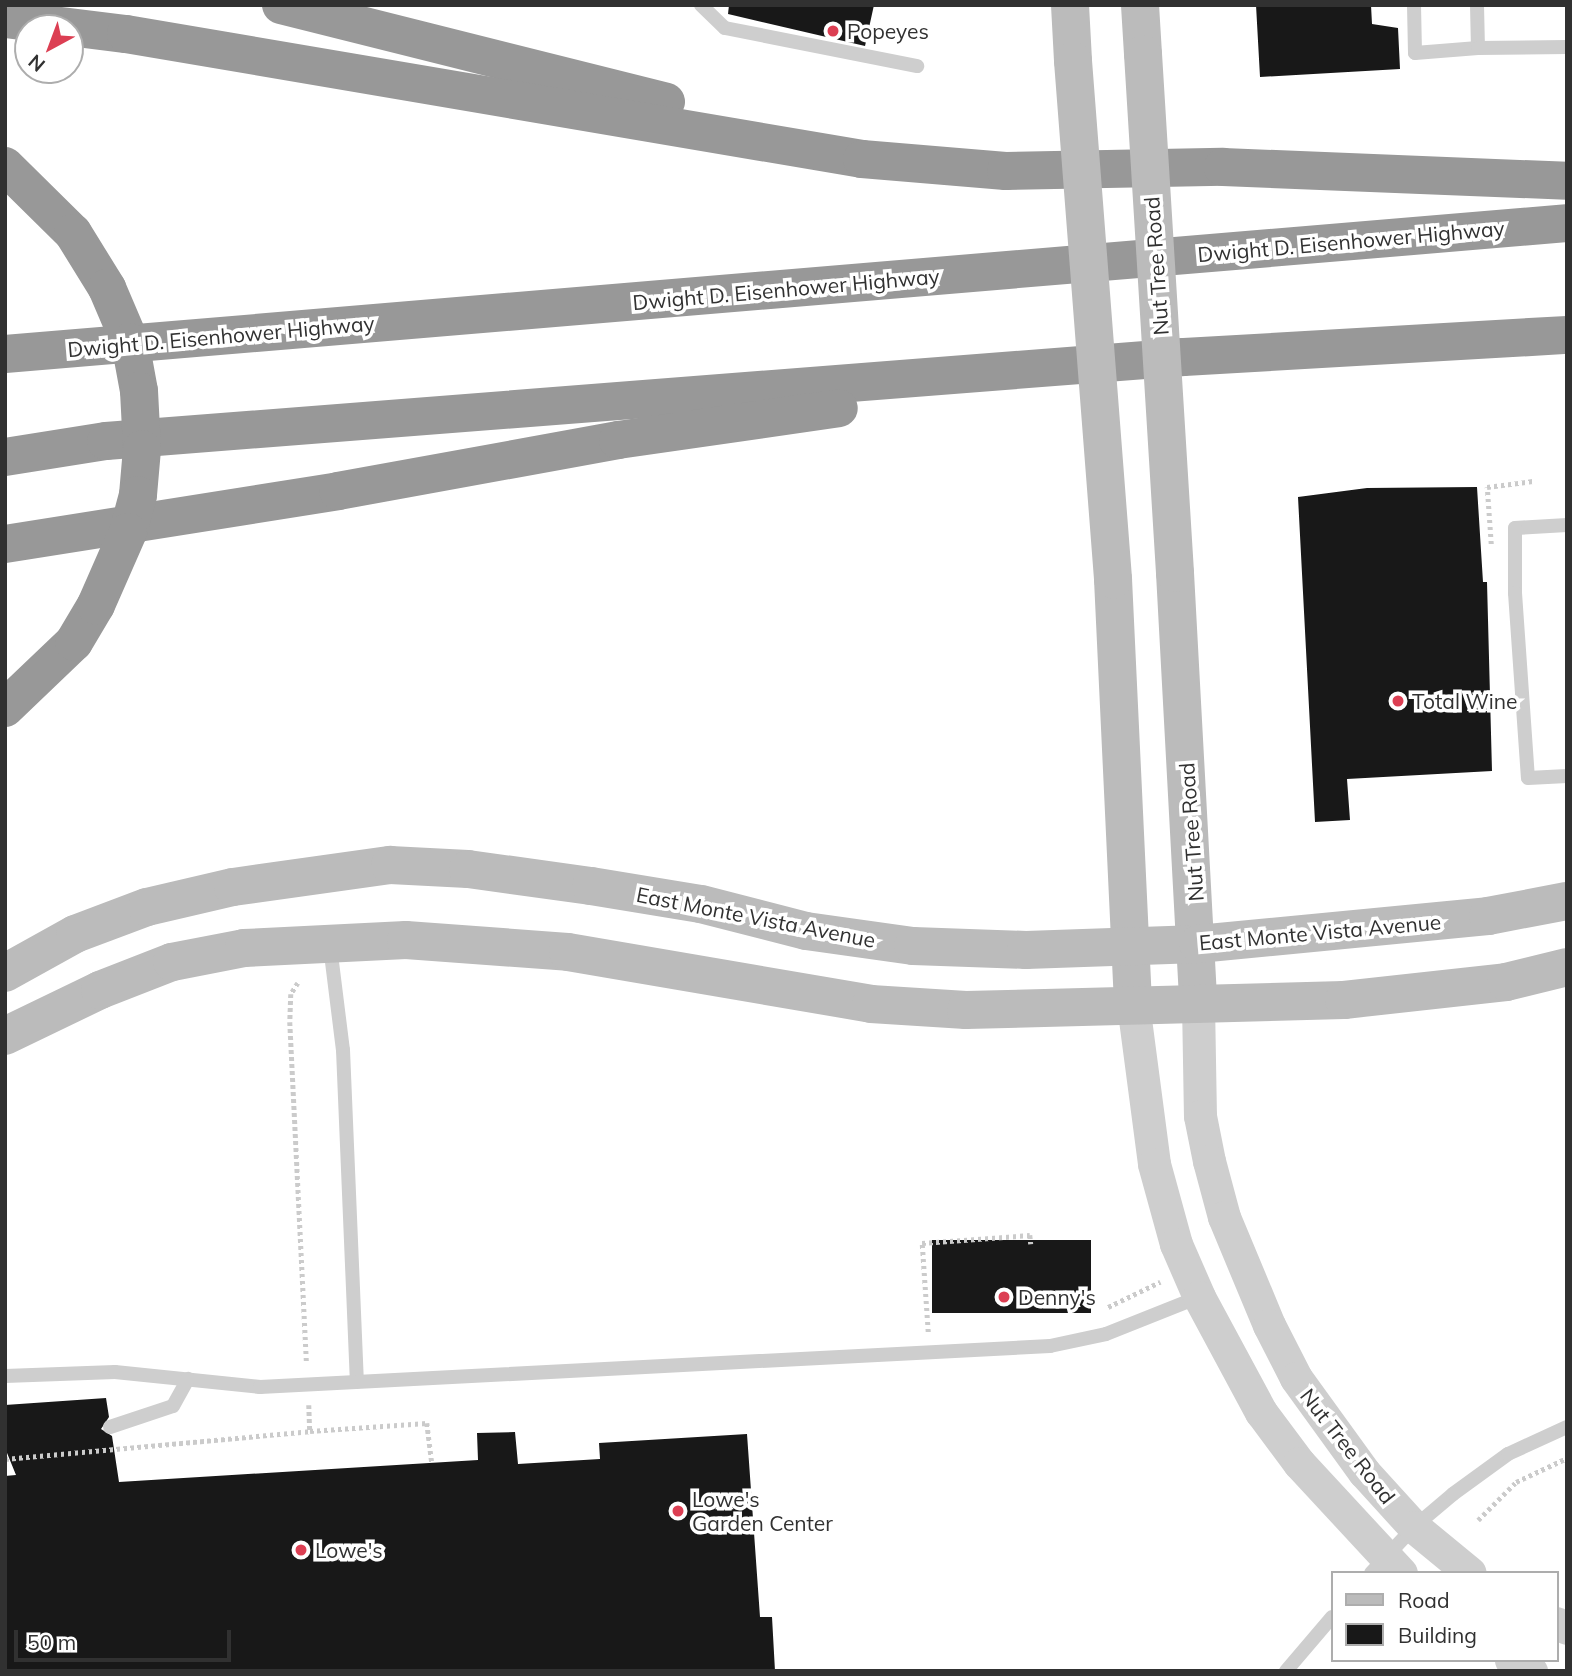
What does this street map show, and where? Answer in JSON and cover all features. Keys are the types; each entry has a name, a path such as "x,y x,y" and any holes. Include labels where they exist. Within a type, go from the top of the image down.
{"highway":[{"path":"281,5 817,139 862,159"},
{"path":"5,19 126,34 862,159 1006,171 1223,167 1567,181"},
{"path":"5,166 73,233 107,288 130,342 139,391 142,449 138,495 96,605 74,642 5,708"},
{"name":"Dwight D. Eisenhower Highway","path":"5,354 1567,223"},
{"path":"5,457 106,441 1184,357 1567,335"},
{"path":"5,544 338,491 618,440 1184,357"}],"main road":[{"name":"Nut Tree Road","path":"1070,5 1114,579 1133,1004"},
{"name":"Nut Tree Road","path":"1140,5 1198,944 1198,1003"},
{"name":"East Monte Vista Avenue","path":"5,973 75,934 146,907 233,887 390,865 468,869 605,888 701,904 806,931 913,946 1129,948 1198,944 1488,916 1567,901"},
{"path":"5,1036 100,990 172,962 244,948 478,941 568,951 871,1004 966,1010 1344,1000 1506,982 1567,967"}],"street":[{"name":"Nut Tree Road","path":"1198,1003 1200,1116 1224,1217 1244,1269 1296,1378 1343,1446 1414,1527 1468,1571"},
{"name":"Nut Tree Road","path":"1133,1004 1154,1164 1175,1244 1199,1297 1261,1412 1299,1463 1386,1567"},
{"path":"1515,1662 1531,1671"}],"lane":[{"path":"701,5 725,28 917,66"},
{"path":"1414,5 1416,53 1478,48 1567,47"},
{"path":"1477,5 1478,48"},
{"path":"1567,525 1515,528 1515,593 1528,778 1567,776"},
{"path":"330,945 343,1051 357,1382"},
{"path":"5,1376 115,1371 260,1387 1050,1346 1107,1334 1199,1297"},
{"path":"110,1427 173,1406 188,1379"},
{"path":"1386,1567 1414,1527 1508,1454 1567,1427"},
{"path":"1286,1671 1330,1619"}],"path":[{"path":"298,983 291,994 290,1022 310,1431"},
{"path":"938,1331 926,1332 922,1243 1030,1235 1031,1244"},
{"path":"1096,1313 1164,1280"},
{"path":"5,1459 427,1423 432,1463"},
{"path":"1478,1520 1516,1482 1567,1458"}],"building":[{"name":"Popeyes","path":"729,5 874,5 865,46 728,14"},
{"path":"1256,5 1371,5 1372,24 1398,28 1400,69 1260,77"},
{"name":"Total Wine","path":"1477,487 1483,582 1487,582 1492,771 1347,779 1350,820 1315,822 1298,497 1367,488"},
{"path":"932,1240 1091,1240 1091,1313 932,1313"},
{"name":"Lowe's","path":"106,1398 109,1417 101,1429 112,1436 119,1482 478,1460 477,1433 515,1432 518,1464 600,1459 599,1443 747,1434 760,1617 772,1617 775,1671 5,1671 5,1476 16,1475 5,1448 5,1405"}],"place":[{"name":"Popeyes","path":"833,31"},
{"name":"Total Wine","path":"1398,701"},
{"name":"Denny's","path":"1004,1297"},
{"name":"Lowe's Garden Center","path":"678,1511"},
{"name":"Lowe's","path":"301,1550"}]}
